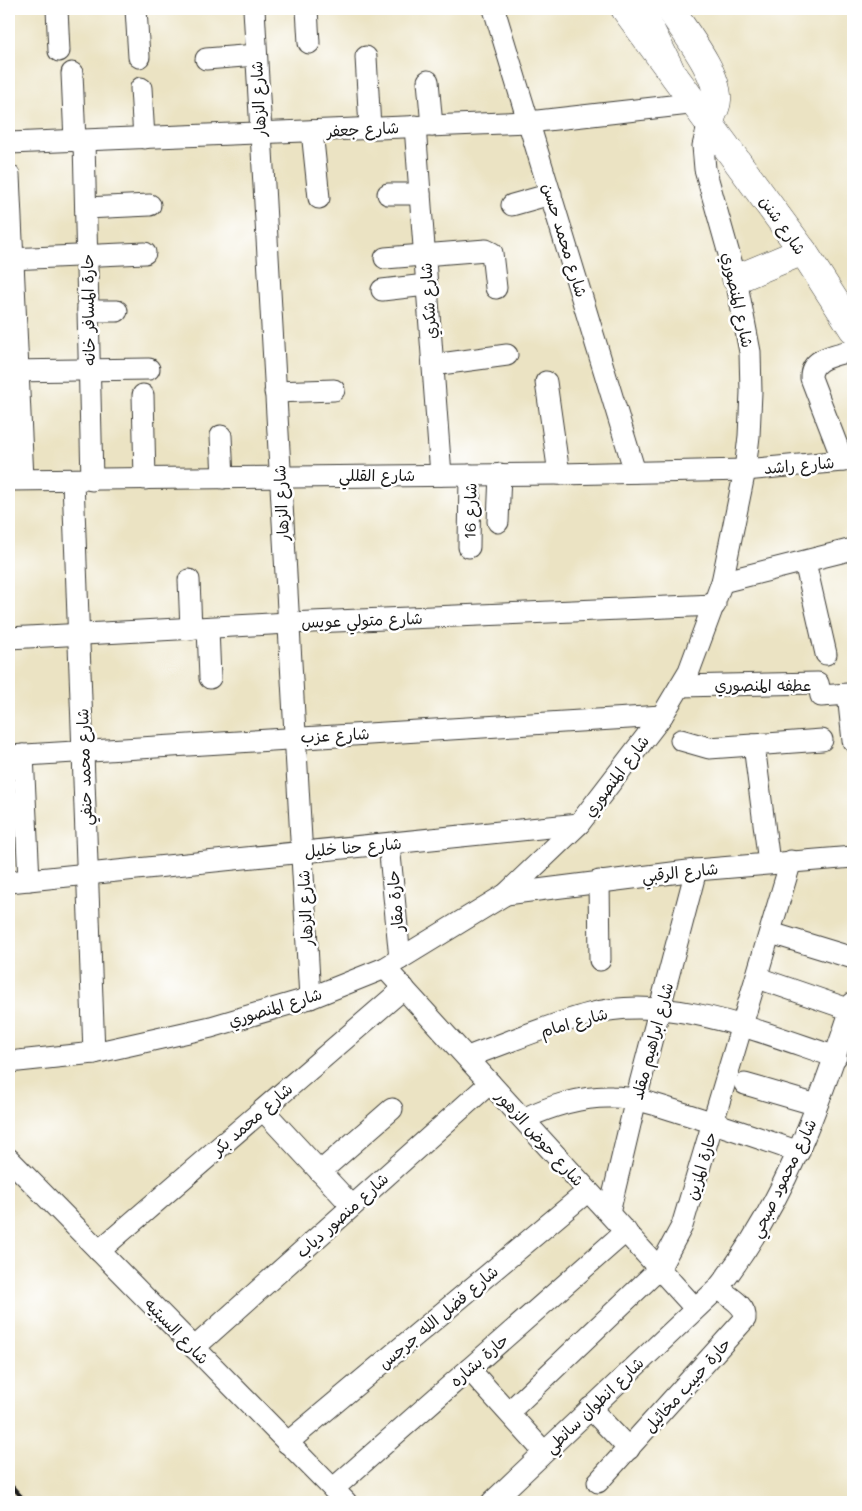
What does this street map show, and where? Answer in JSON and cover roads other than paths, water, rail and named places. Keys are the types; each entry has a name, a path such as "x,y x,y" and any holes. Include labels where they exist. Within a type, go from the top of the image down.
{"main road":[{"name":"شارع شنن","path":"625,9 669,67 707,109 803,251 853,330"},
{"path":"640,9 669,67"},
{"name":"شارع شنن","path":"670,9 709,71 715,87 707,109"},
{"path":"736,278 803,251"}],"street":[{"path":"57,9 59,52"},
{"path":"136,9 139,57"},
{"name":"شارع الزهار","path":"254,9 310,998"},
{"path":"307,9 309,43"},
{"name":"شارع محمد حسن","path":"494,9 635,472"},
{"path":"206,59 256,55"},
{"path":"366,57 370,128"},
{"name":"حارة المسافر خانه","path":"72,73 86,208 90,370 83,480"},
{"name":"شارع شكري","path":"428,81 420,194 441,475"},
{"path":"141,88 144,138"},
{"name":"شارع جعفر","path":"9,143 529,122 707,109"},
{"name":"شارع المنصوري","path":"9,1062 94,1053 211,1027 310,998 393,964 506,894 579,824 662,716 681,686 715,605 722,582 745,470 751,392 750,352 736,278 704,168 703,146 707,109"},
{"path":"312,131 319,198"},
{"path":"9,175 16,480"},
{"path":"388,194 420,194"},
{"path":"512,205 550,194"},
{"path":"86,208 150,205"},
{"path":"385,258 489,251 492,253 496,288"},
{"path":"11,258 145,253"},
{"path":"382,290 426,285"},
{"path":"88,311 117,311"},
{"path":"848,461 811,378 811,371 814,364 820,360 853,350"},
{"path":"433,365 507,354"},
{"path":"13,371 150,369"},
{"path":"546,382 559,474"},
{"path":"275,392 334,390"},
{"path":"143,395 145,480"},
{"path":"221,436 223,478"},
{"name":"شارع راشد","path":"745,470 848,461"},
{"name":"شارع القللي","path":"16,480 145,480 280,476 559,474 745,470"},
{"path":"498,522 500,474"},
{"name":"شارع 16","path":"469,547 470,475"},
{"name":"شارع محمد حنفي","path":"83,480 78,634 94,1053"},
{"path":"722,582 853,549"},
{"path":"805,562 826,654"},
{"path":"189,580 210,678"},
{"name":"شارع متولي عويس","path":"9,638 288,623 715,605"},
{"name":"عطفه المنصوري","path":"681,686 818,683 821,696 848,694 853,742"},
{"name":"شارع عزب","path":"16,755 662,716"},
{"path":"681,740 709,748 822,740"},
{"path":"754,744 769,863"},
{"path":"16,755 19,881"},
{"name":"شارع حنا خليل","path":"19,881 579,824"},
{"name":"حارة مقار","path":"389,844 393,964"},
{"name":"شارع الرقبي","path":"506,894 696,870 853,857"},
{"name":"حارة المزين","path":"509,1412 659,1268 682,1226 744,1026 792,861"},
{"name":"شارع ابراهيم مقلد","path":"608,1213 696,870"},
{"path":"599,881 600,960"},
{"path":"772,933 853,958"},
{"name":"شارع حوض الزهور","path":"393,964 404,988 695,1308"},
{"path":"758,978 852,1007"},
{"name":"شارع محمد بكر","path":"99,1251 404,988"},
{"name":"شارع محمود صبحي","path":"695,1308 718,1288 752,1243 799,1152 836,1057 852,1007"},
{"name":"شارع امام","path":"467,1057 590,1014 625,1008 661,1008 744,1026 836,1057"},
{"name":"شارع منصور دياب","path":"194,1348 490,1083"},
{"path":"745,1084 817,1105"},
{"path":"523,1119 563,1103 587,1098 636,1099 714,1122 799,1152"},
{"path":"320,1172 392,1109"},
{"path":"263,1110 352,1206"},
{"name":"شارع السبتيه","path":"9,1159 339,1496"},
{"name":"شارع فضل الله جرجس","path":"287,1443 588,1191"},
{"name":"حارة بشاره","path":"339,1496 469,1369 626,1231"},
{"name":"حارة حبيب مخائيل","path":"598,1482 745,1319 746,1313 742,1307 718,1288"},
{"name":"شارع انطوان سانطي","path":"492,1502 695,1308"},
{"path":"469,1369 544,1452"},
{"path":"590,1408 629,1449"}],"railway":[{"path":"9,1483 26,1502"}]}
